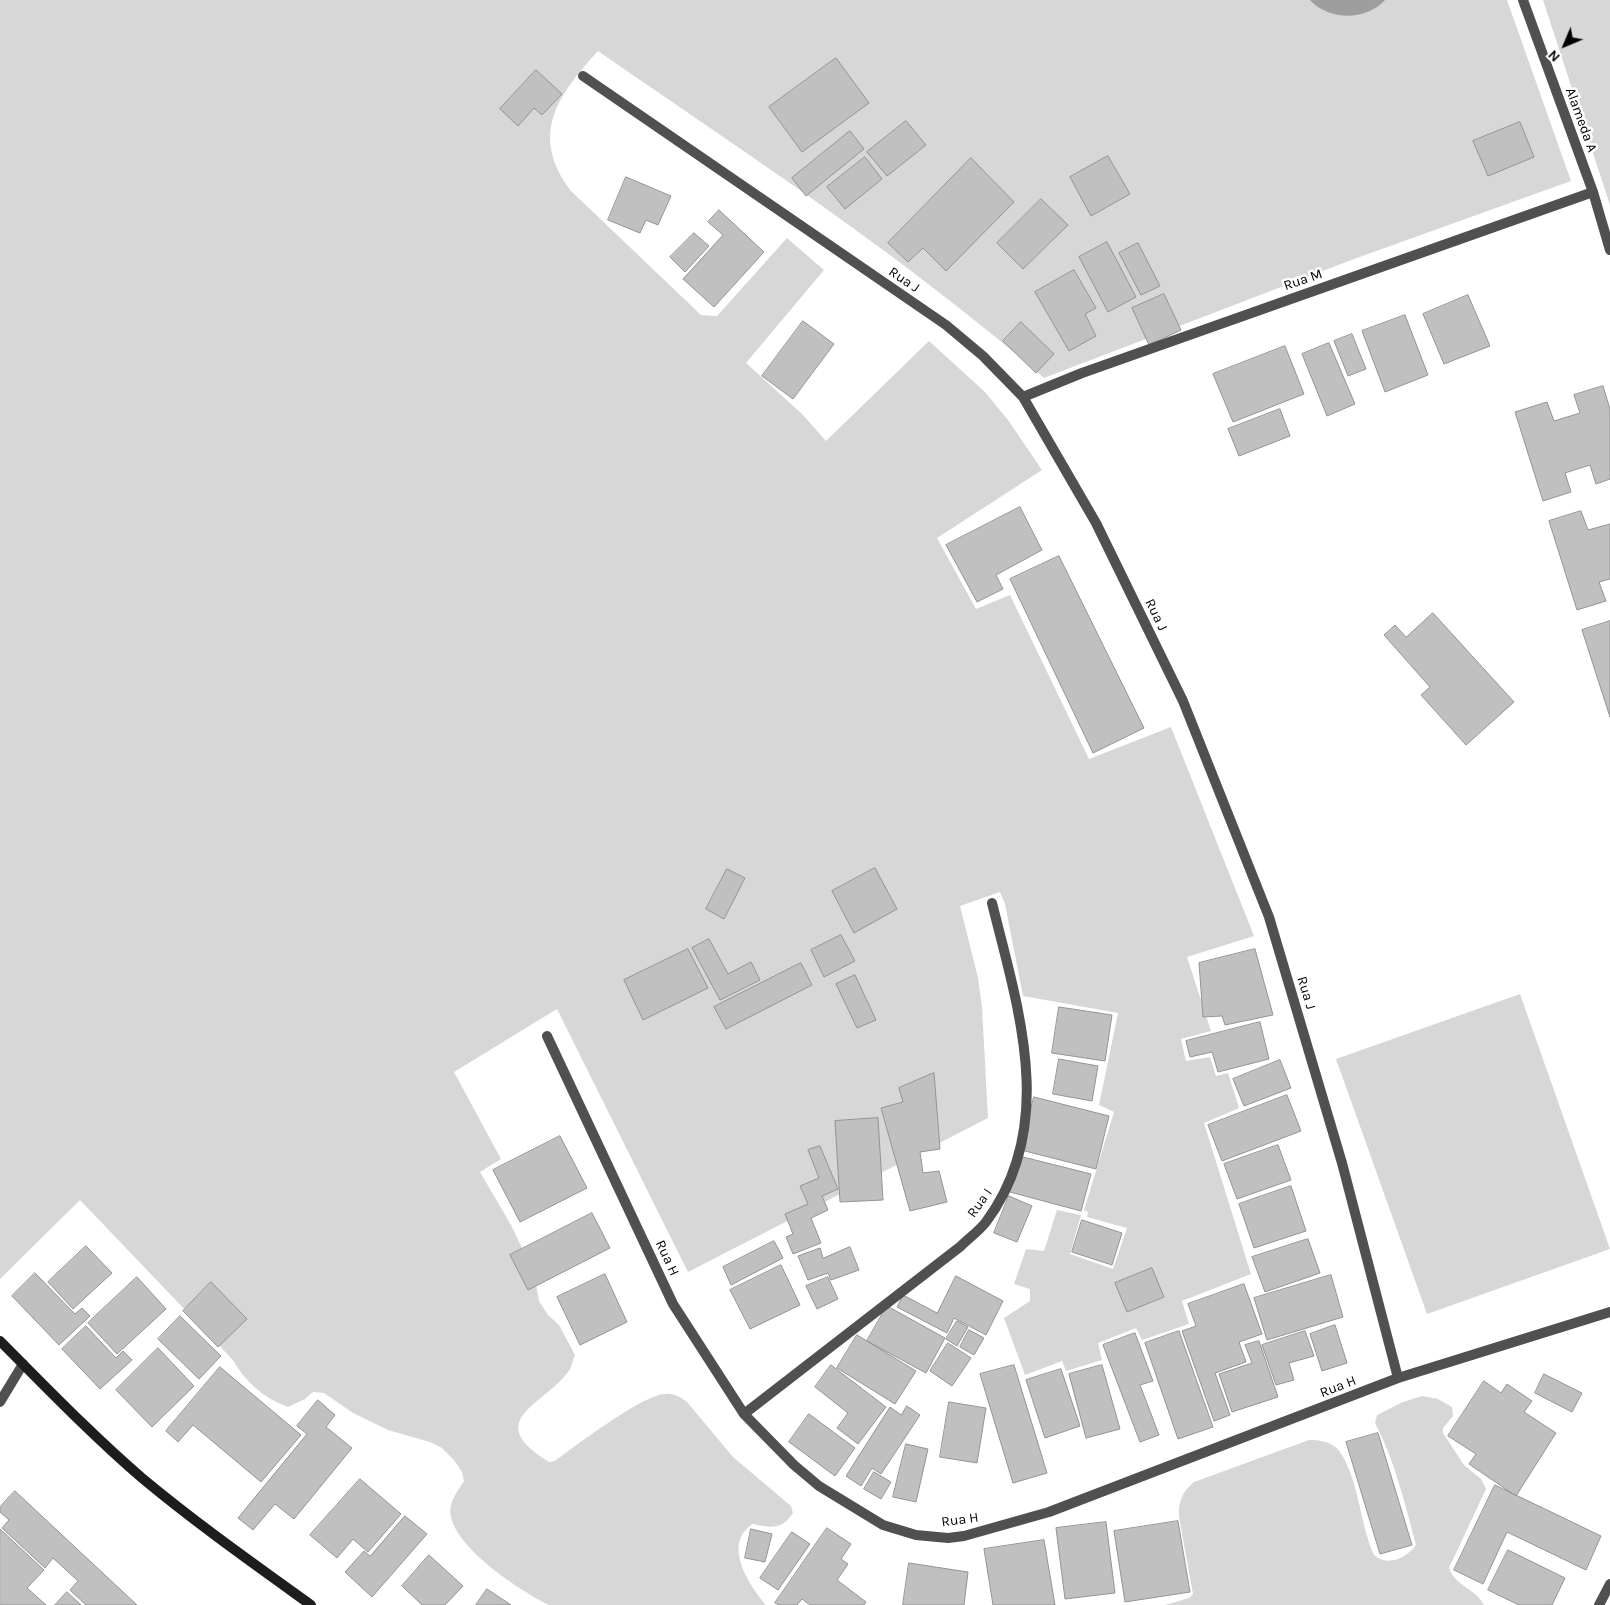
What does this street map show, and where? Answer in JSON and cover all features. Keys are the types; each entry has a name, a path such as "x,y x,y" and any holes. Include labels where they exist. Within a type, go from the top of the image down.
{"main road":[{"path":"0,1341 141,1477 208,1530 311,1605"}],"street":[{"name":"Alameda A","path":"1523,0 1593,192 1610,250"},
{"name":"Rua J","path":"583,76 946,325 983,356 1023,397 1096,523 1183,701 1269,916 1342,1163 1398,1378"},
{"name":"Rua M","path":"1023,397 1082,373 1593,192"},
{"name":"Rua I","path":"744,1414 961,1246 985,1224 1002,1198 1015,1166 1022,1138 1028,1081 1026,1054 1014,993 992,902"},
{"name":"Rua H","path":"547,1036 673,1304 744,1414 800,1470 820,1486 883,1525 916,1535 948,1538 983,1532 1049,1512 1398,1378 1610,1312"},
{"path":"0,1402 23,1364"},
{"path":"1600,1605 1610,1584"}],"shaded area":[{"path":"0,0 1507,0 1571,181 1354,259 1044,378 882,249 826,208 598,51 560,100 553,117 550,134 552,152 558,171 571,191 701,315 717,316 787,238 824,270 746,363 802,414 826,441 929,341 985,392 1008,420 1042,470 937,538 976,609 1010,595 1089,759 1171,727 1254,936 1187,957 1211,1031 1181,1039 1186,1061 1210,1057 1216,1076 1228,1073 1239,1108 1204,1123 1251,1274 1182,1301 1189,1324 1142,1340 1136,1328 1098,1343 1102,1360 1066,1371 1062,1361 1025,1375 1004,1318 1030,1301 1030,1289 1014,1284 1026,1249 1044,1251 1057,1210 1081,1215 1070,1254 1113,1269 1127,1228 1087,1217 1088,1212 1084,1210 1114,1112 1099,1105 1118,1013 1023,996 1005,904 1000,892 960,906 978,978 982,1007 988,1118 688,1272 557,1009 454,1072 501,1159 480,1172 511,1225 534,1273 539,1301 548,1315 559,1325 575,1355 570,1369 560,1381 525,1412 519,1423 520,1434 529,1447 549,1462 555,1461 626,1411 655,1396 674,1395 687,1402 733,1457 791,1506 793,1513 785,1522 771,1527 753,1524 744,1532 739,1542 741,1564 752,1586 766,1605 549,1605 521,1589 487,1564 459,1534 452,1519 451,1505 464,1481 462,1472 454,1460 442,1448 430,1442 388,1430 353,1413 324,1393 313,1392 305,1399 288,1407 263,1394 249,1382 232,1359 80,1200 0,1279"},
{"path":"1310,0 1385,0 1368,12 1348,16 1327,12"},
{"path":"1543,0 1610,0 1610,205"},
{"path":"1520,994 1610,1249 1427,1314 1336,1059"},
{"path":"1422,1396 1438,1399 1452,1407 1453,1416 1443,1428 1443,1433 1464,1465 1481,1479 1486,1489 1449,1568 1455,1579 1476,1595 1484,1605 1165,1605 1189,1598 1193,1594 1179,1517 1180,1502 1186,1490 1194,1482 1309,1440 1326,1442 1340,1452 1351,1476 1365,1530 1374,1555 1379,1559 1391,1561 1402,1557 1412,1550 1416,1545 1394,1467 1375,1423 1377,1415 1403,1402"}],"building":[{"path":"836,58 869,103 802,152 769,107"},
{"path":"536,70 562,94 542,115 534,108 518,126 500,109"},
{"path":"906,121 926,145 887,176 867,152"},
{"path":"1520,122 1534,157 1488,176 1473,141"},
{"path":"850,131 864,149 806,196 792,178"},
{"path":"1108,156 1130,194 1091,216 1070,177"},
{"path":"865,157 882,179 845,209 827,187"},
{"path":"971,158 1014,202 946,271 923,248 908,262 888,243"},
{"path":"626,177 671,196 658,225 646,220 640,233 608,220"},
{"path":"1041,199 1068,225 1023,269 997,243"},
{"path":"719,210 764,252 714,307 683,279 723,235 708,222"},
{"path":"694,233 709,246 685,272 670,257"},
{"path":"1107,242 1136,297 1108,312 1079,257"},
{"path":"1138,243 1160,286 1141,295 1119,253"},
{"path":"1074,270 1096,308 1085,314 1096,336 1069,351 1035,292"},
{"path":"1164,294 1181,330 1149,345 1132,308"},
{"path":"1468,295 1490,346 1444,364 1423,314"},
{"path":"1405,315 1428,375 1385,392 1362,331"},
{"path":"803,321 834,344 793,399 762,376"},
{"path":"1021,322 1054,354 1036,373 1003,341"},
{"path":"1352,334 1366,369 1348,376 1334,341"},
{"path":"1329,343 1355,404 1327,416 1302,354"},
{"path":"1285,346 1304,394 1233,422 1213,374"},
{"path":"1603,386 1610,409 1610,479 1596,484 1590,465 1565,473 1571,492 1543,501 1515,412 1547,402 1554,421 1580,413 1574,395"},
{"path":"1280,409 1290,436 1239,456 1228,429"},
{"path":"1020,507 1042,550 996,575 1003,589 977,602 946,545"},
{"path":"1581,511 1588,530 1610,524 1610,579 1599,582 1606,601 1577,610 1549,521"},
{"path":"1059,556 1144,728 1093,753 1010,579"},
{"path":"1433,613 1514,702 1466,745 1421,695 1430,687 1384,635 1395,625 1406,637"},
{"path":"1610,621 1610,717 1582,630"},
{"path":"875,868 897,909 854,933 832,891"},
{"path":"727,869 745,878 724,919 706,909"},
{"path":"841,935 855,961 824,977 811,950"},
{"path":"709,939 728,974 751,962 760,980 720,1000 692,948"},
{"path":"688,949 708,988 643,1020 624,980"},
{"path":"1255,949 1273,1015 1225,1025 1222,1016 1203,1017 1199,963"},
{"path":"801,963 812,985 726,1029 714,1007"},
{"path":"855,975 876,1020 857,1028 836,984"},
{"path":"1059,1007 1112,1015 1105,1061 1052,1053"},
{"path":"1260,1022 1269,1059 1218,1072 1212,1052 1190,1057 1186,1041"},
{"path":"1059,1059 1098,1066 1092,1101 1053,1094"},
{"path":"1280,1060 1291,1088 1244,1106 1233,1079"},
{"path":"934,1073 940,1149 920,1152 923,1173 939,1171 947,1202 910,1211 881,1108 903,1102 899,1088"},
{"path":"1287,1095 1301,1131 1222,1161 1208,1125"},
{"path":"1034,1097 1109,1116 1096,1169 1021,1150"},
{"path":"878,1118 883,1200 840,1202 835,1121"},
{"path":"560,1136 587,1188 520,1222 493,1170"},
{"path":"1278,1145 1291,1180 1237,1199 1224,1164"},
{"path":"820,1146 838,1189 822,1196 828,1210 811,1218 821,1243 793,1254 786,1237 793,1234 785,1214 808,1204 800,1186 819,1178 808,1150"},
{"path":"1019,1156 1091,1174 1081,1211 1010,1192"},
{"path":"1291,1186 1306,1231 1254,1248 1239,1204"},
{"path":"1009,1196 1032,1206 1017,1242 994,1233"},
{"path":"592,1213 610,1248 528,1290 510,1255"},
{"path":"1082,1220 1122,1233 1112,1265 1072,1252"},
{"path":"1308,1239 1320,1273 1265,1292 1252,1257"},
{"path":"774,1241 783,1258 731,1285 723,1267"},
{"path":"86,1246 112,1273 73,1309 48,1282"},
{"path":"850,1247 859,1270 831,1280 828,1273 808,1280 798,1256 820,1248 823,1258"},
{"path":"781,1265 800,1305 750,1329 730,1290"},
{"path":"1152,1268 1164,1297 1127,1312 1115,1283"},
{"path":"35,1273 75,1314 82,1308 90,1316 59,1345 12,1296"},
{"path":"605,1274 627,1322 580,1345 557,1297"},
{"path":"1331,1275 1343,1317 1267,1340 1254,1298"},
{"path":"956,1276 1003,1301 986,1335 954,1318 947,1333 897,1307 903,1295 937,1313"},
{"path":"137,1277 166,1309 117,1354 88,1323"},
{"path":"828,1277 838,1299 817,1309 806,1286"},
{"path":"211,1282 247,1319 218,1347 183,1311"},
{"path":"1244,1284 1262,1334 1239,1342 1246,1362 1215,1373 1230,1415 1214,1421 1182,1331 1196,1326 1188,1304"},
{"path":"887,1306 945,1338 926,1373 867,1341"},
{"path":"180,1316 221,1356 199,1379 158,1339"},
{"path":"957,1321 968,1327 957,1346 946,1339"},
{"path":"1335,1325 1347,1363 1322,1371 1310,1334"},
{"path":"86,1326 116,1358 123,1351 132,1360 100,1389 62,1349"},
{"path":"969,1330 984,1338 974,1355 960,1347"},
{"path":"1179,1331 1213,1427 1178,1439 1145,1343"},
{"path":"1305,1331 1314,1356 1289,1363 1294,1380 1276,1385 1262,1345"},
{"path":"1135,1333 1153,1381 1140,1385 1159,1435 1140,1442 1103,1345"},
{"path":"857,1335 916,1371 895,1404 837,1368"},
{"path":"1259,1341 1278,1397 1232,1412 1219,1374 1252,1363 1245,1345"},
{"path":"948,1343 971,1358 952,1386 930,1371"},
{"path":"158,1348 194,1386 152,1427 116,1390"},
{"path":"831,1365 886,1407 858,1444 837,1428 848,1413 815,1387"},
{"path":"1014,1365 1047,1473 1013,1483 980,1374"},
{"path":"1102,1365 1120,1429 1086,1438 1069,1374"},
{"path":"220,1367 301,1435 261,1482 193,1425 178,1442 166,1431"},
{"path":"1061,1369 1080,1426 1045,1438 1026,1380"},
{"path":"1544,1374 1582,1393 1572,1412 1535,1393"},
{"path":"1484,1381 1501,1393 1507,1384 1532,1401 1524,1412 1556,1433 1516,1496 1469,1464 1476,1454 1448,1436"},
{"path":"318,1400 335,1415 326,1427 352,1448 294,1519 275,1504 253,1530 238,1518 307,1434 297,1426"},
{"path":"949,1402 986,1408 977,1463 940,1457"},
{"path":"907,1406 920,1415 881,1474 872,1468 861,1486 846,1476 890,1407 901,1415"},
{"path":"809,1414 855,1448 835,1476 789,1442"},
{"path":"1378,1433 1412,1545 1380,1554 1346,1442"},
{"path":"906,1444 928,1449 916,1502 893,1497"},
{"path":"874,1472 891,1482 881,1499 864,1489"},
{"path":"360,1479 401,1514 368,1552 353,1539 337,1558 310,1535"},
{"path":"1495,1485 1601,1536 1586,1570 1507,1532 1483,1584 1454,1570"},
{"path":"15,1491 137,1605 86,1605 70,1590 78,1581 53,1558 45,1568 2,1528 9,1520 0,1512 0,1507"},
{"path":"405,1516 427,1534 372,1597 345,1572 364,1551 370,1556"},
{"path":"1178,1521 1190,1592 1125,1602 1114,1531"},
{"path":"1106,1522 1115,1593 1065,1599 1056,1528"},
{"path":"827,1528 851,1544 841,1559 848,1564 837,1580 866,1602 864,1605 810,1605 802,1599 797,1605 779,1605 775,1603"},
{"path":"0,1529 44,1570 27,1588 46,1605 0,1605"},
{"path":"751,1529 772,1534 765,1562 745,1558"},
{"path":"792,1532 810,1544 778,1590 760,1578"},
{"path":"1044,1540 1055,1605 993,1605 984,1549"},
{"path":"1508,1550 1565,1578 1552,1605 1519,1605 1488,1590"},
{"path":"429,1555 463,1586 445,1605 422,1605 402,1586"},
{"path":"909,1563 968,1572 964,1605 903,1605"},
{"path":"487,1589 511,1605 476,1605"},
{"path":"67,1592 81,1605 55,1605"}]}
